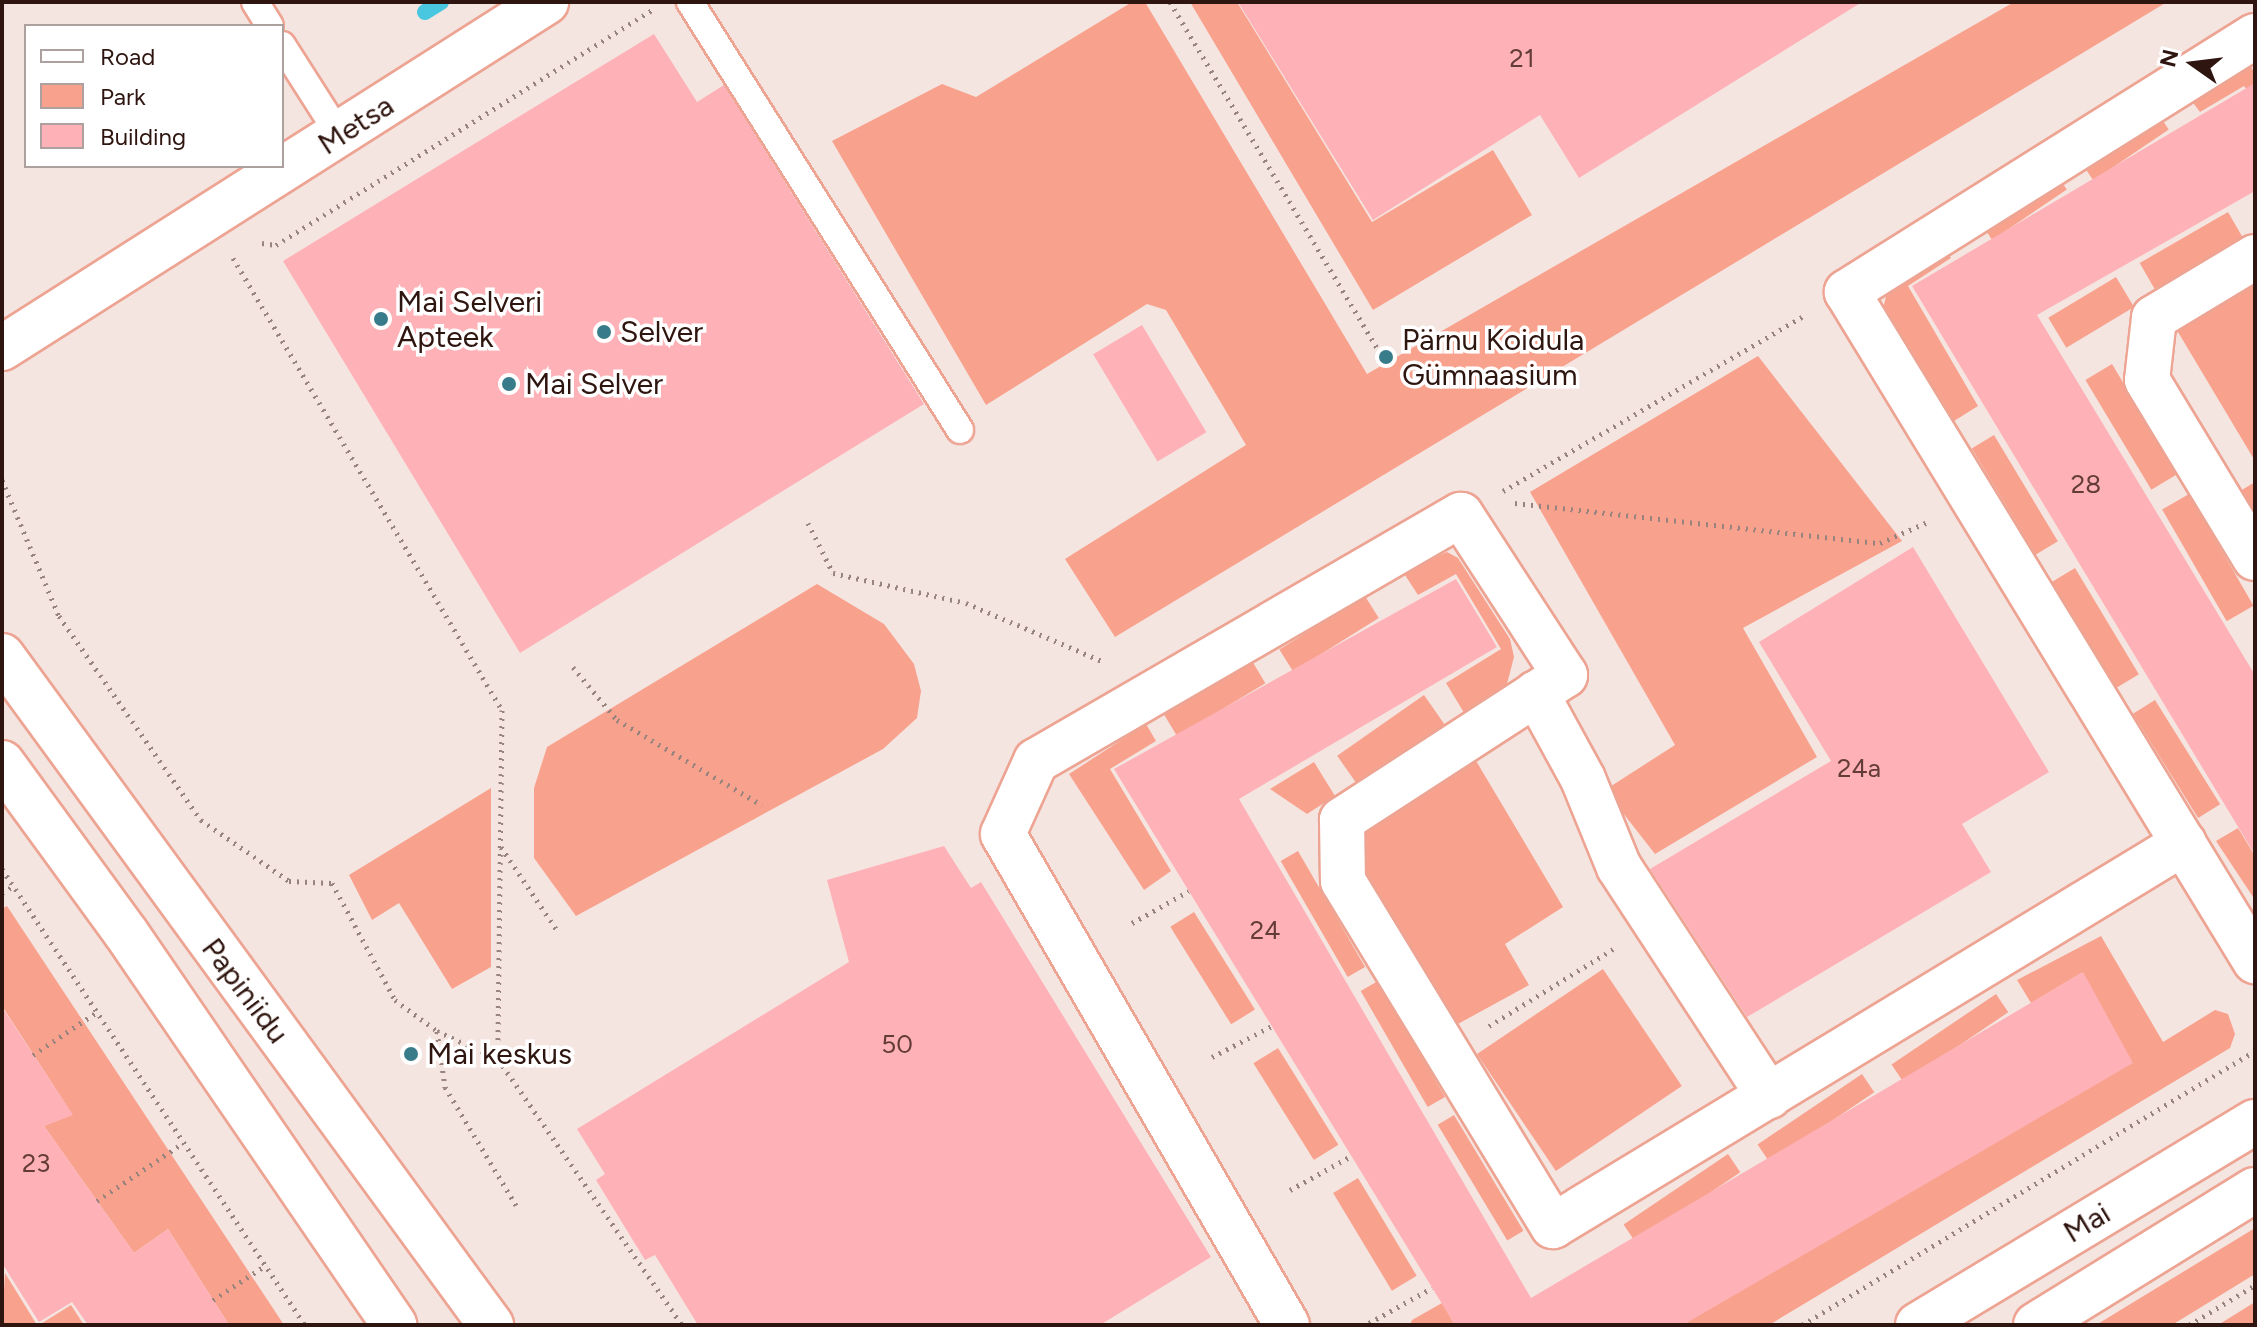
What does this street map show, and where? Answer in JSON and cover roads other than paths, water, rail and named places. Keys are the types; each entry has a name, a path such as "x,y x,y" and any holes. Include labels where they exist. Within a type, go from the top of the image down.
{"street":[{"name":"Metsa","path":"2,348 340,136 546,2"},
{"path":"2255,36 1847,292 2255,961"},
{"path":"2255,257 2154,318 2147,380 2255,558"},
{"path":"1287,1325 1003,834 1036,761 1474,508 1565,675 1342,820 1343,881 1553,1226 2184,843"},
{"name":"Papiniidu","path":"2,656 491,1325"},
{"path":"1536,693 1583,779 1619,867 1769,1096"},
{"name":"Papiniidu","path":"2,763 126,933 394,1325"},
{"name":"Mai","path":"1918,1325 2255,1122"},
{"name":"Mai","path":"2036,1325 2255,1190"}],"lane":[{"path":"255,2 269,24"},
{"path":"690,2 960,430"},
{"path":"284,48 340,136"}],"waterway":[{"path":"425,12 441,2"}],"place":[{"name":"Mai Selveri Apteek","path":"381,319"},
{"name":"Selver","path":"604,332"},
{"name":"Pärnu Koidula Gümnaasium","path":"1386,357"},
{"name":"Mai Selver","path":"509,384"},
{"name":"Mai keskus","path":"411,1054"}]}
